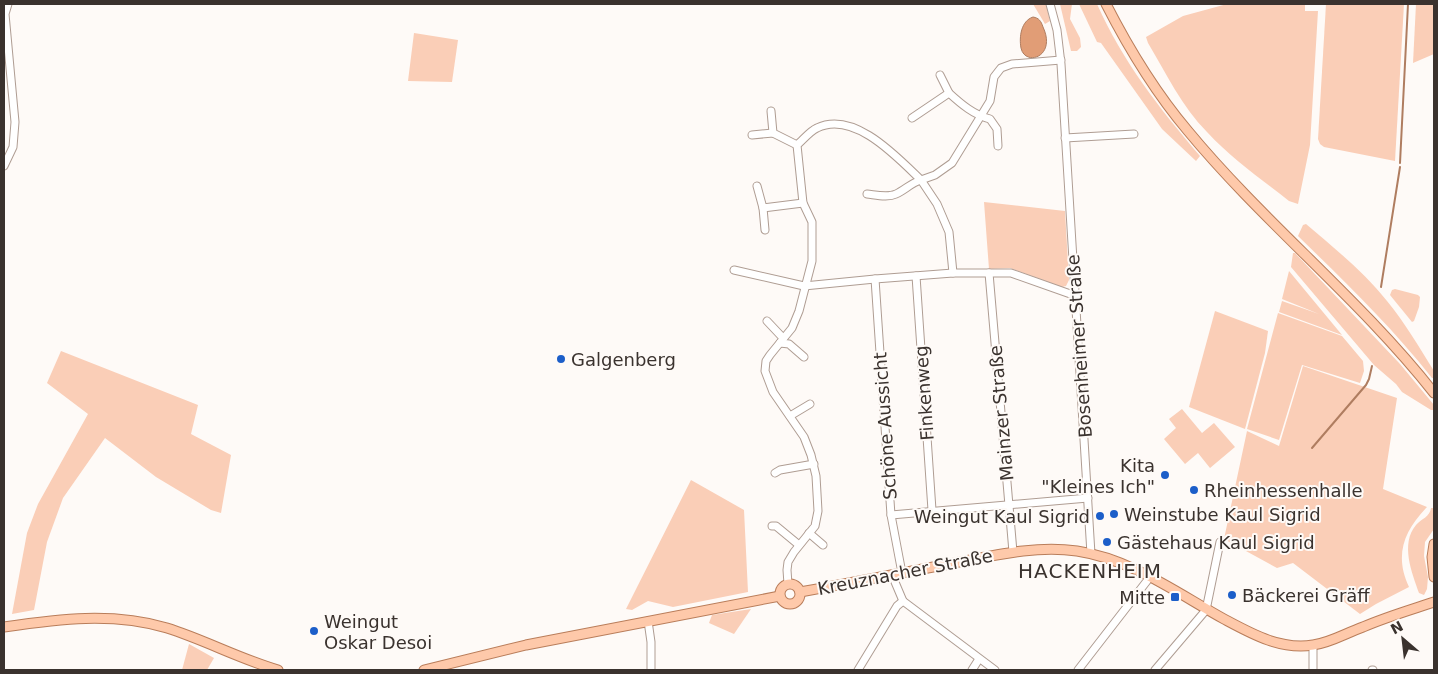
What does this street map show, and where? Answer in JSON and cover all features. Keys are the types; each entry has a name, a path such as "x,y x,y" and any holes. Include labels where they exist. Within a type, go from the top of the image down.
{"main road":[{"path":"1106,4 1130,49 1170,109 1210,157 1380,331 1434,393"},
{"path":"1434,544 1434,577"},
{"name":"Kreuznacher Straße","path":"800,592 1013,552 1055,549 1091,554 1123,564 1150,577 1206,610 1266,640 1290,645 1313,645 1330,641 1379,620 1434,602"},
{"path":"788,584 795,585 800,592 799,599 791,604 784,602 780,596 781,589 788,584"},
{"path":"424,670 516,647 780,596"},
{"path":"4,627 82,618 132,620 180,632 250,661 278,670"}],"street":[{"path":"4,166 13,146 15,122 4,14 8,4"},
{"name":"Bosenheimer Straße","path":"1050,4 1058,37 1060,60 1091,554"},
{"path":"867,194 894,195 914,182 935,175 952,163 982,117 990,101 994,77 1001,68 1012,64 1060,60"},
{"path":"940,75 949,93 962,105 982,117 990,119 997,129 998,146"},
{"path":"912,118 949,93"},
{"path":"770,111 773,133"},
{"path":"796,145 816,128 833,124 852,127 870,135 921,180 937,204 949,232 953,274"},
{"path":"752,135 773,133 796,145"},
{"path":"1065,138 1134,134"},
{"path":"788,584 788,562 815,526 818,510 814,464 804,437 773,392 765,371 766,361 792,328 799,311 812,261 812,222 803,204 796,145"},
{"path":"757,186 763,208 765,230"},
{"path":"763,208 803,204"},
{"path":"734,270 804,286 916,276 1011,274 1076,296"},
{"name":"Mainzer Straße","path":"989,273 1013,552"},
{"name":"Finkenweg","path":"916,276 932,510"},
{"name":"Schöne Aussicht","path":"875,279 890,515 897,574 903,601"},
{"path":"767,321 782,341 804,356"},
{"path":"790,416 810,404"},
{"path":"775,473 780,470 814,464"},
{"path":"890,515 1088,498"},
{"path":"772,526 776,526 800,545"},
{"path":"809,533 824,545"},
{"path":"1155,670 1206,610 1220,542"},
{"path":"1078,670 1150,577"},
{"path":"858,670 897,606 903,601 995,670"},
{"path":"648,621 651,642 651,670"},
{"path":"1312,670 1313,645"},
{"path":"972,670 979,659"}],"shaded area":[{"path":"1033,4 1046,4 1050,21 1045,24"},
{"path":"1060,4 1072,4 1070,19 1080,38 1081,47 1077,51 1071,51"},
{"path":"1079,4 1097,4 1130,65 1170,120 1200,156 1196,161 1162,129 1101,43 1097,42"},
{"path":"1227,4 1305,4 1305,11 1318,11 1310,145 1298,204 1289,201 1246,168 1207,132 1182,101 1148,43 1146,37 1183,16"},
{"path":"1326,4 1404,4 1395,161 1324,147 1320,144 1318,139"},
{"path":"1416,4 1434,4 1434,54 1413,63"},
{"path":"1033,17 1041,21 1046,37 1046,46 1039,56 1033,58 1024,54 1020,39 1023,26"},
{"path":"414,33 458,40 452,82 408,81"},
{"path":"984,202 1065,211 1069,280 1066,286 1062,287 1010,268 989,269"},
{"path":"1306,224 1359,270 1378,290 1406,326 1434,371 1434,378 1367,305 1298,236 1303,225"},
{"path":"1293,253 1400,364 1434,405 1434,410 1402,392 1396,384 1374,365 1291,267"},
{"path":"1289,271 1342,335 1279,312 1282,301 1319,314 1282,299"},
{"path":"1395,289 1420,297 1414,321 1412,322 1390,295 1392,290"},
{"path":"1215,311 1268,331 1265,353 1245,429 1189,407"},
{"path":"1278,313 1342,336 1363,361 1364,371 1360,383 1302,365 1279,440 1247,429"},
{"path":"61,351 198,405 191,434 231,455 221,513 211,510 156,477 105,438 63,498 47,542 34,610 12,614 27,533 38,504 88,414 47,383"},
{"path":"1303,366 1397,398 1383,489 1427,507 1412,525 1404,544 1402,564 1409,587 1360,614 1293,563 1277,568 1224,539 1247,431 1279,446"},
{"path":"1182,409 1202,433 1214,423 1235,447 1210,468 1198,453 1185,464 1164,439 1176,428 1169,419"},
{"path":"691,480 744,510 748,592 673,607 648,601 632,610 626,609"},
{"path":"1431,508 1434,508 1434,529 1425,542 1424,556 1428,577 1427,589 1424,595 1419,593 1411,568 1408,550 1411,533 1416,525 1427,516"},
{"path":"751,609 734,634 709,623 712,615"},
{"path":"189,644 214,658 207,670 182,670"}],"waterway":[{"path":"1400,163 1408,4"},
{"path":"1381,287 1400,167"},
{"path":"1312,448 1366,385 1372,366"}],"place":[{"name":"Galgenberg","path":"561,359"},
{"name":"Kita \"Kleines Ich\"","path":"1165,475"},
{"name":"Rheinhessenhalle","path":"1194,490"},
{"name":"Weinstube Kaul Sigrid","path":"1114,514"},
{"name":"Weingut Kaul Sigrid","path":"1100,516"},
{"name":"Gästehaus Kaul Sigrid","path":"1107,542"},
{"name":"Bäckerei Gräff","path":"1232,595"},
{"name":"Mitte","path":"1175,597"},
{"name":"Weingut Oskar Desoi","path":"314,631"}],"district":[{"name":"HACKENHEIM","path":"1090,571"}]}
